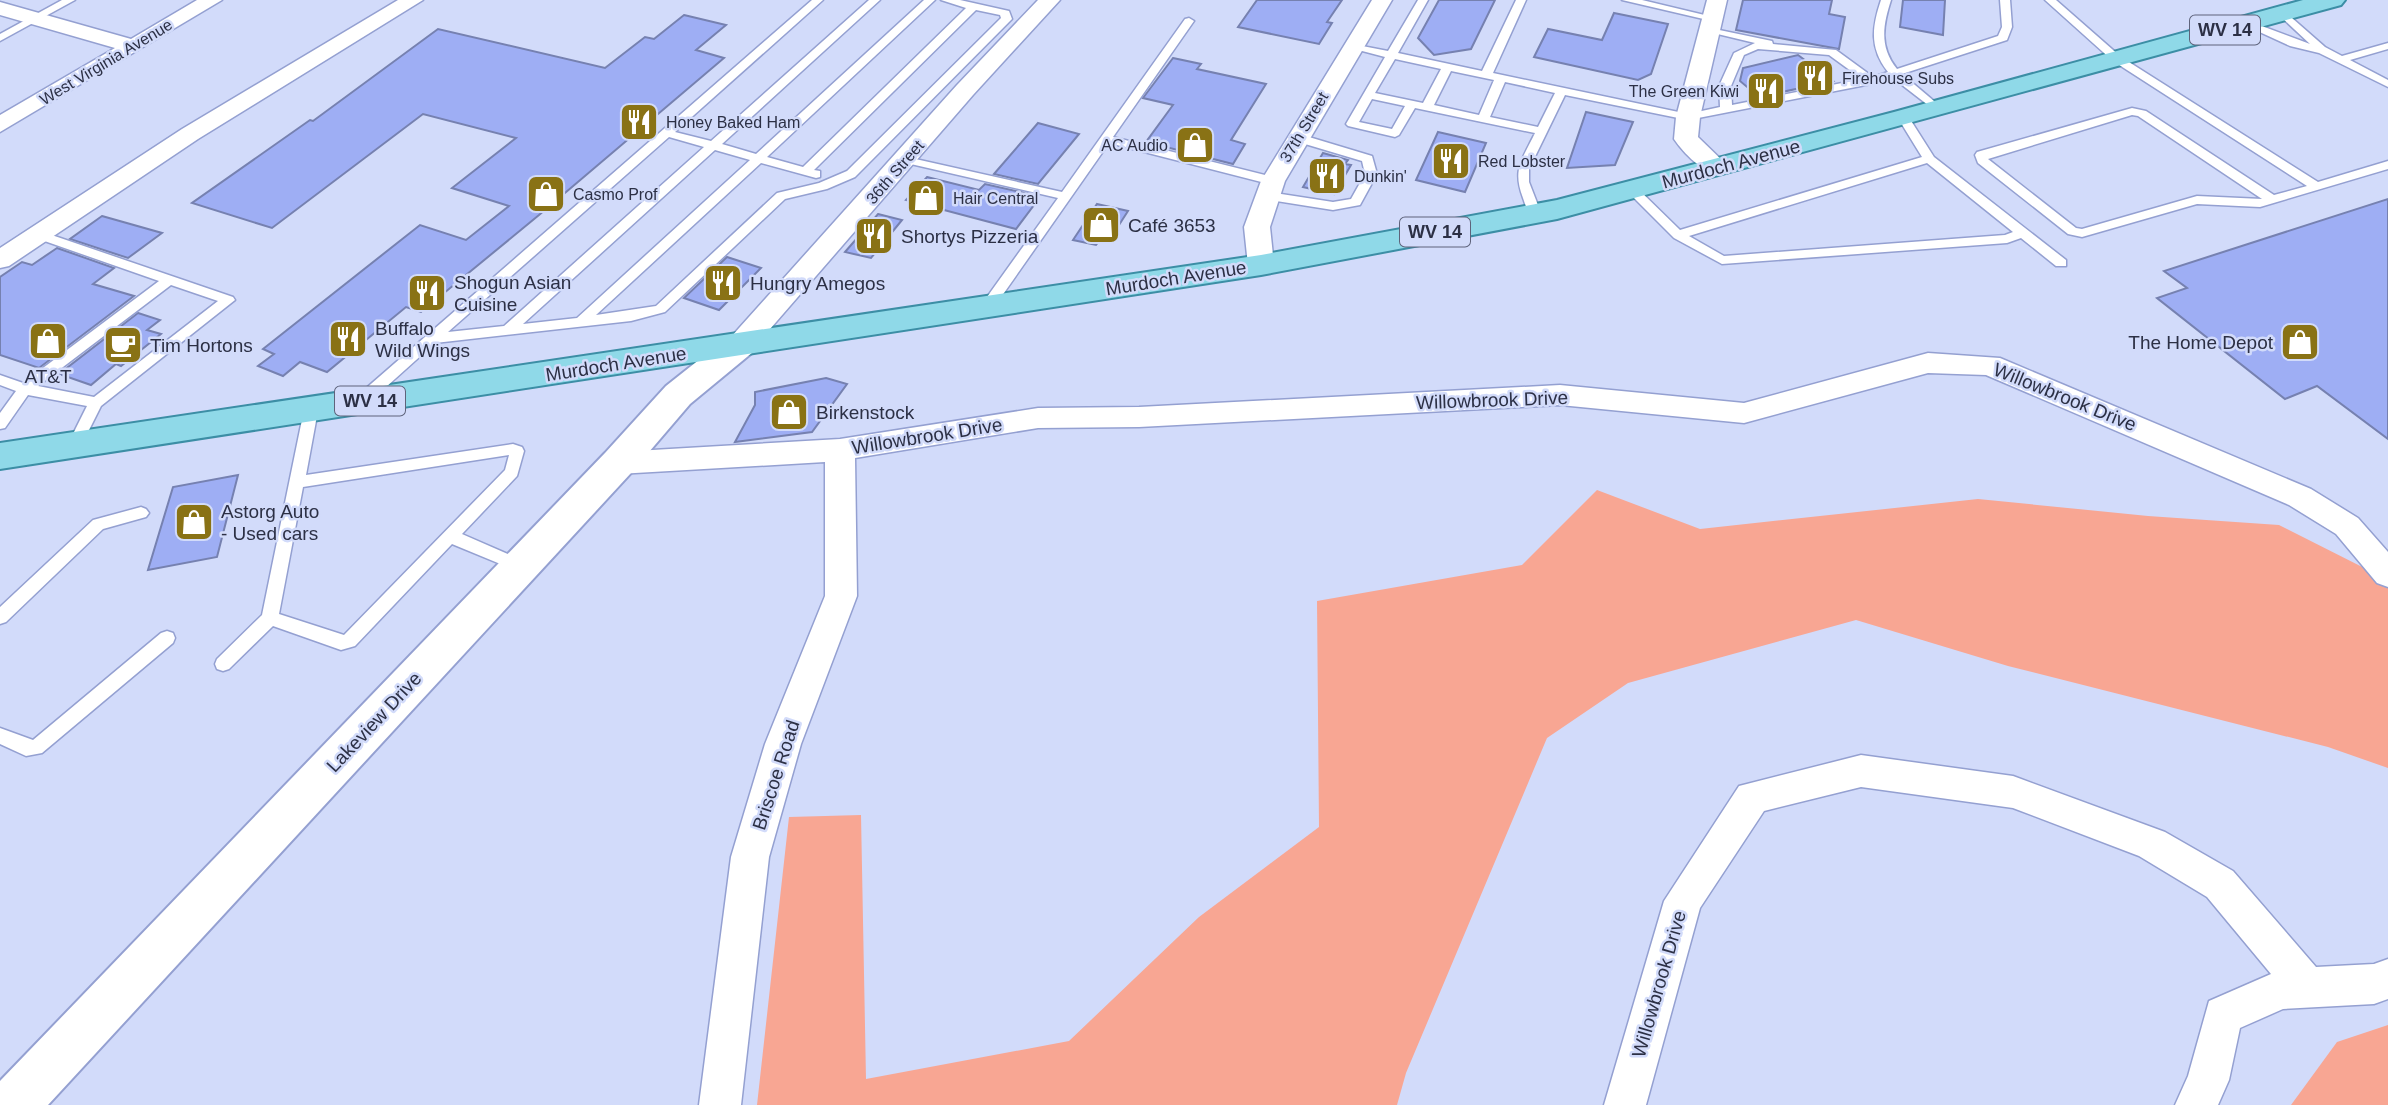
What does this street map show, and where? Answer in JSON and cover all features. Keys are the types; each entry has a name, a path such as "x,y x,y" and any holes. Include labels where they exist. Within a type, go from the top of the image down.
{"main road":[{"name":"Murdoch Avenue","path":"0,456 1261,265 1535,214 1937,110 2332,0"}],"street":[{"name":"West Virginia Avenue","path":"0,125 212,0"},
{"path":"0,260 190,134 413,0"},
{"name":"36th Street","path":"741,344 1049,0"},
{"name":"37th Street","path":"1261,265 1257,227 1270,188 1382,0"},
{"path":"0,8 133,46"},
{"path":"1713,16 1688,117 1686,139 1718,168"},
{"name":"Lakeview Drive","path":"13,1105 618,463 678,395 741,344"},
{"name":"Willowbrook Drive","path":"618,463 840,450 1038,418 1139,417 1560,395 1744,413 1928,363 1990,365 2300,497 2347,526 2388,573"},
{"name":"Briscoe Road","path":"720,1105 750,858 783,744 841,596 840,450"},
{"name":"Willowbrook Drive","path":"1625,1105 1683,901 1752,798 1861,771 2013,792 2152,844 2220,884 2308,988"},
{"path":"2196,1105 2208,1080 2223,1015 2282,989 2374,984 2388,979"}],"lane":[{"path":"0,38 70,0"},
{"path":"359,403 818,0"},
{"path":"508,330 876,0"},
{"path":"581,322 930,0"},
{"path":"432,339 631,316 660,309 780,196 851,174 1007,19 1005,13 946,0"},
{"path":"1412,104 1395,133 1352,124 1423,0"},
{"path":"1486,75 1521,0"},
{"path":"1627,0 1713,16 1784,46"},
{"path":"1886,0 1878,33 1883,58 1895,74 1937,110"},
{"path":"1352,47 1688,117 1871,81 2003,38 2007,27 2005,0"},
{"path":"2050,0 2117,60 2316,186"},
{"path":"806,171 974,6"},
{"path":"2284,14 2322,50"},
{"path":"987,307 1189,21"},
{"path":"2247,24 2294,44 2322,50 2388,84"},
{"path":"1726,111 1725,86 1739,53 1757,46 1784,46 1832,52 1871,81"},
{"path":"2343,59 2388,46"},
{"path":"2370,51 2388,62"},
{"path":"1427,107 1448,67"},
{"path":"1483,119 1501,78"},
{"path":"1535,214 1523,182 1523,169 1561,91"},
{"path":"1369,95 1541,131"},
{"path":"2272,200 2142,113 2132,111 1981,155 1982,160 2072,231 2081,233 2197,200 2260,203 2272,200 2388,165"},
{"path":"1903,118 1930,159 2062,263"},
{"path":"667,133 838,180"},
{"path":"1106,139 1334,206 1356,202 1371,174 1368,159 1298,138"},
{"path":"906,159 1065,196"},
{"path":"1678,235 1930,159"},
{"path":"1632,190 1678,235 1722,260 2007,239 2023,232"},
{"path":"37,234 163,284 228,300 96,403 74,446"},
{"path":"0,424 25,389 38,379 65,368 155,298 163,284"},
{"path":"0,380 25,389 96,403"},
{"path":"223,664 270,618 311,410"},
{"path":"270,618 341,643 349,641 512,472 517,451 513,449 296,482"},
{"path":"0,617 98,524 141,513"},
{"path":"450,536 520,566"},
{"path":"0,736 26,748 36,748 167,638"}],"shaded area":[{"path":"1597,490 1700,529 1978,499 2148,516 2279,525 2388,580 2388,768 2328,747 2008,666 1856,620 1628,683 1547,738 1406,1073 1397,1105 757,1105 789,817 861,815 866,1079 1069,1041 1199,917 1319,827 1317,601 1522,565"},
{"path":"2388,1025 2388,1105 2291,1105 2337,1042"}],"building":[{"path":"1257,0 1342,0 1327,22 1332,23 1319,44 1238,27"},
{"path":"1439,0 1495,0 1471,49 1434,55 1418,38"},
{"path":"1743,0 1832,0 1829,14 1845,17 1839,49 1736,30"},
{"path":"1903,0 1945,0 1943,35 1900,27"},
{"path":"1614,13 1668,24 1651,74 1638,80 1534,57 1548,29 1602,40"},
{"path":"684,15 726,25 696,50 724,58 539,215 421,312 406,307 327,372 300,362 283,376 258,366 274,354 263,349 420,225 466,240 509,206 452,188 516,138 423,114 272,228 192,203 310,120 313,121 438,29 605,68 645,37 654,39"},
{"path":"1798,55 1833,81 1759,97 1740,81 1743,68"},
{"path":"1173,58 1201,64 1197,69 1266,84 1231,140 1245,144 1233,164 1146,142 1173,105 1143,98"},
{"path":"1586,112 1633,122 1615,165 1567,168"},
{"path":"1038,123 1079,134 1038,184 994,174"},
{"name":"Red Lobster","path":"1438,132 1486,143 1465,192 1416,180"},
{"name":"Dunkin'","path":"1323,153 1348,160 1345,164 1351,165 1334,194 1303,187"},
{"path":"927,177 979,190 985,184 1029,194 1023,202 1034,205 1016,229 906,200"},
{"name":"The Home Depot","path":"2388,199 2388,439 2317,386 2285,399 2157,298 2187,288 2164,271"},
{"name":"Café 3653","path":"1097,204 1128,211 1108,242 1100,240 1096,245 1073,240"},
{"name":"Shortys Pizzeria","path":"878,214 902,220 871,258 845,252"},
{"path":"102,216 162,233 128,258 70,239"},
{"path":"57,248 114,268 93,284 134,296 39,368 0,355 0,277 22,262 32,265"},
{"name":"Hungry Amegos","path":"727,257 761,268 719,310 684,298"},
{"name":"Tim Hortons","path":"138,313 160,320 147,330 161,334 121,366 116,364 91,385 59,374"},
{"name":"Birkenstock","path":"826,378 847,384 812,432 735,442 755,405 755,392"},
{"name":"Astorg Auto - Used cars","path":"238,475 217,557 148,570 173,487"}],"place":[{"name":"Firehouse Subs","path":"1815,78"},
{"name":"The Green Kiwi","path":"1766,91"},
{"name":"Honey Baked Ham","path":"639,122"},
{"name":"AC Audio","path":"1195,145"},
{"name":"Red Lobster","path":"1451,161"},
{"name":"Dunkin'","path":"1327,176"},
{"name":"Casmo Prof","path":"546,194"},
{"name":"Hair Central","path":"926,198"},
{"name":"Café 3653","path":"1101,225"},
{"name":"Shortys Pizzeria","path":"874,236"},
{"name":"Hungry Amegos","path":"723,283"},
{"name":"Shogun Asian Cuisine","path":"427,293"},
{"name":"Buffalo Wild Wings","path":"348,339"},
{"name":"AT&T","path":"48,341"},
{"name":"The Home Depot","path":"2300,342"},
{"name":"Tim Hortons","path":"123,345"},
{"name":"Birkenstock","path":"789,412"},
{"name":"Astorg Auto - Used cars","path":"194,522"}]}
